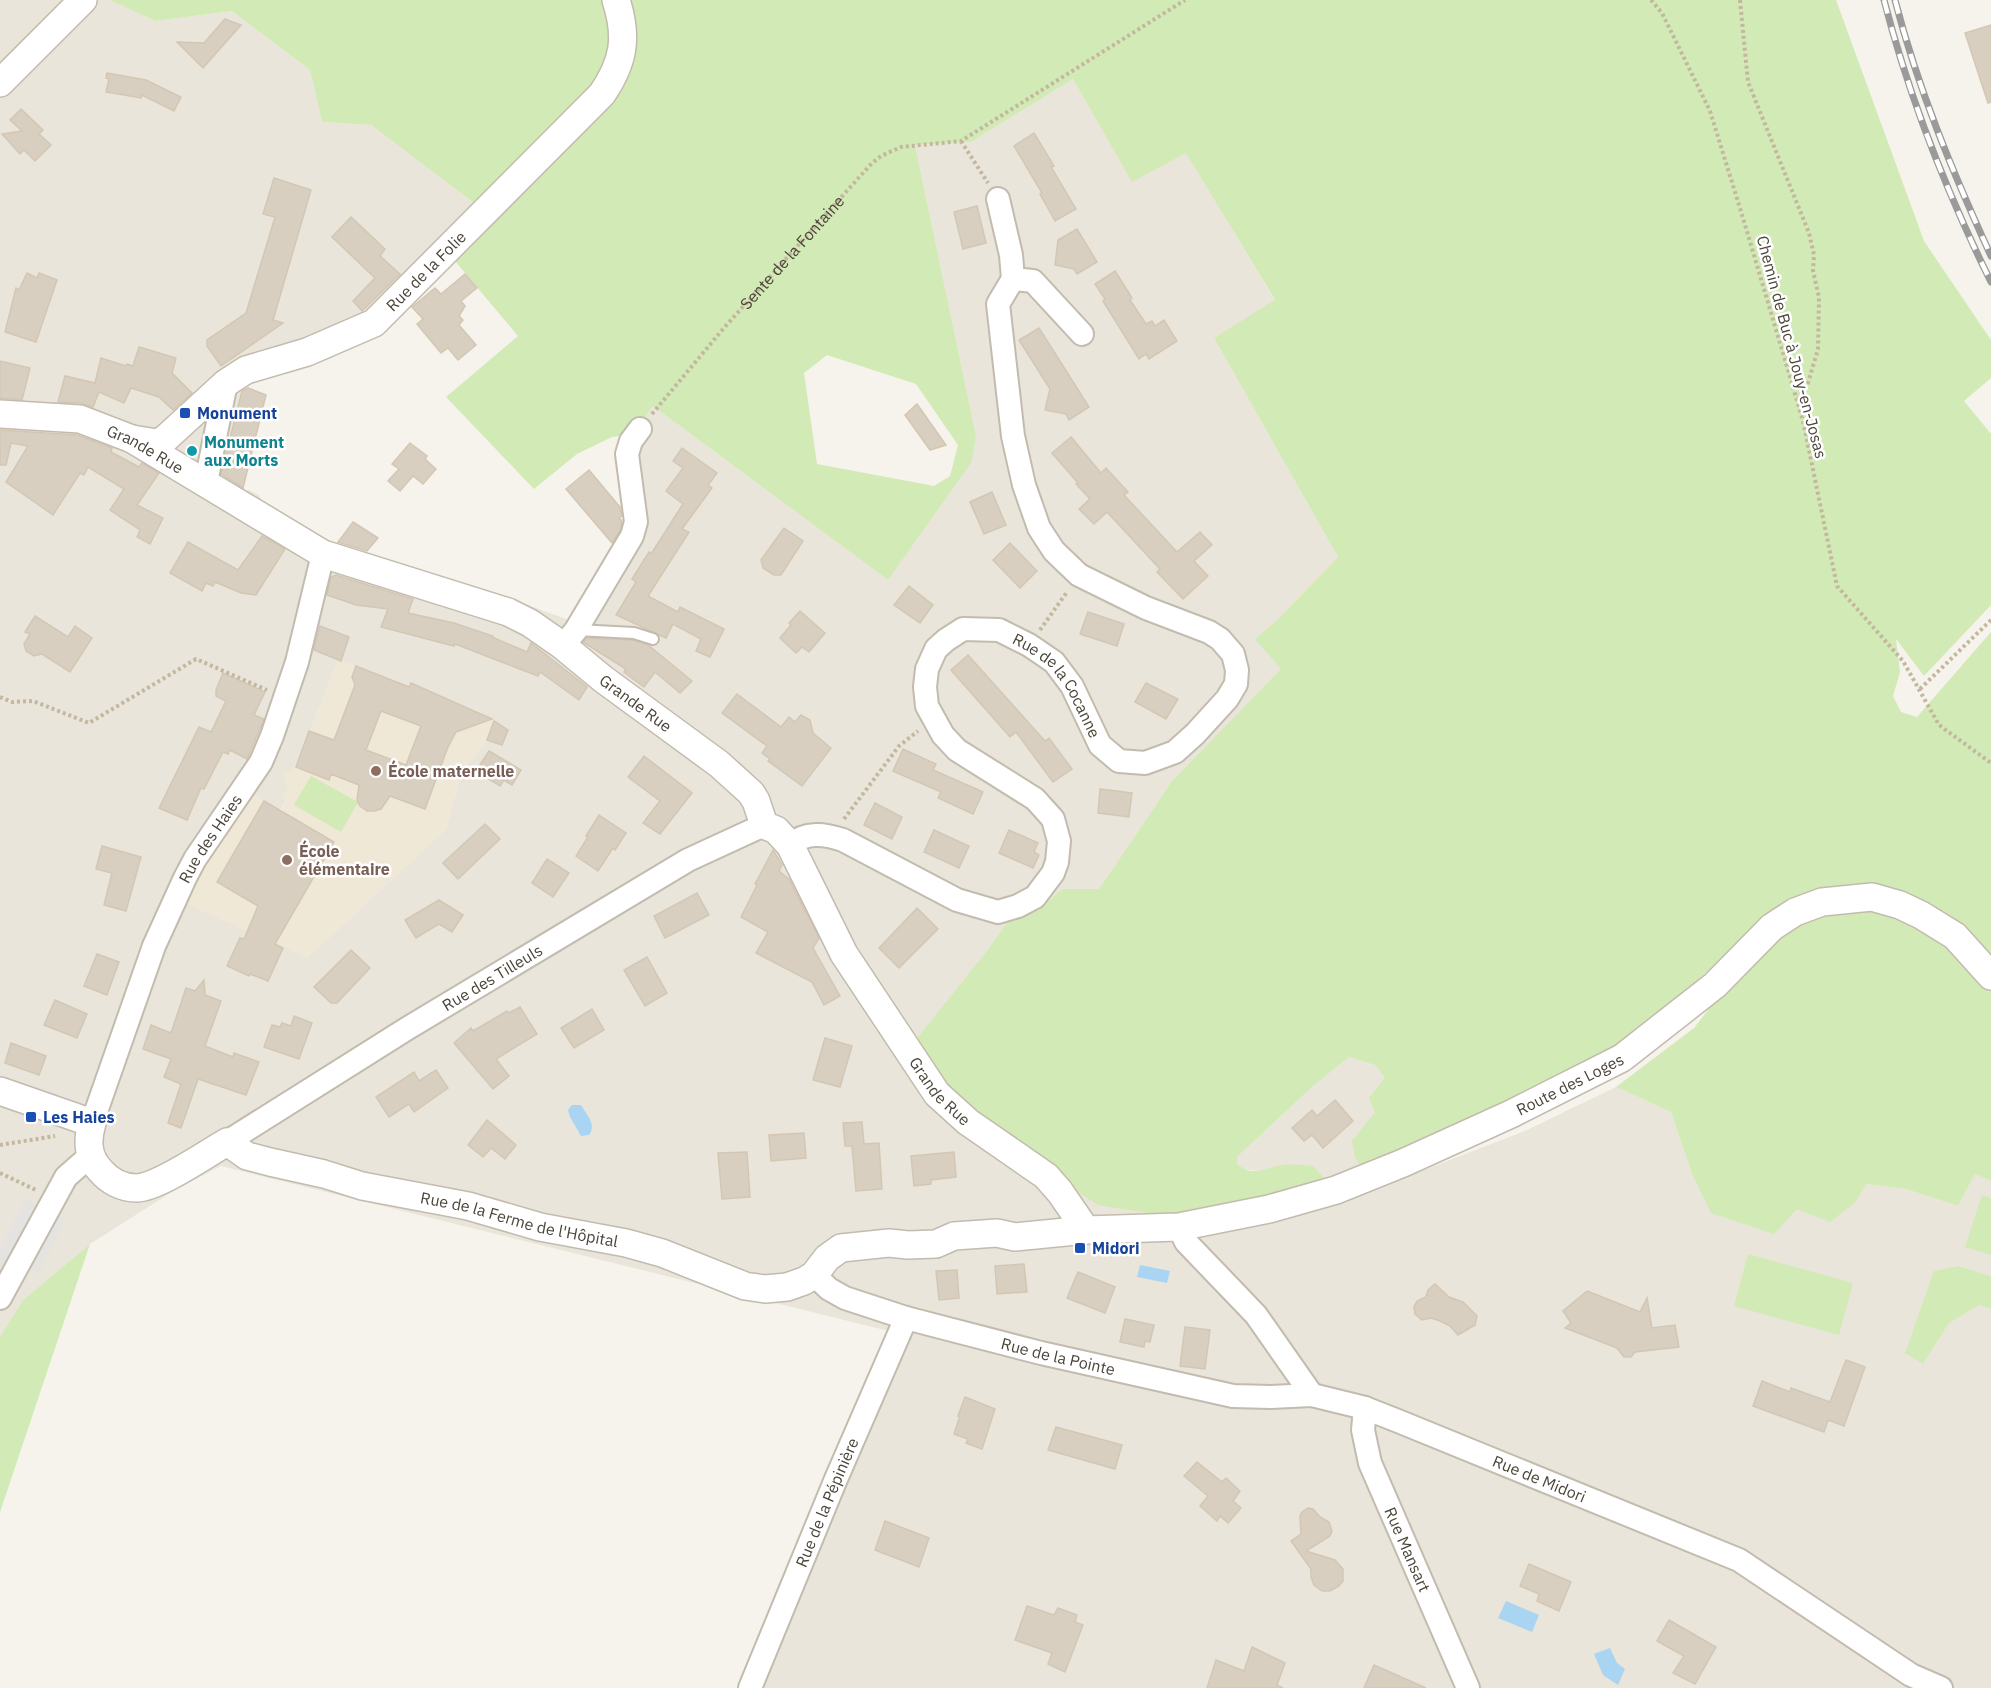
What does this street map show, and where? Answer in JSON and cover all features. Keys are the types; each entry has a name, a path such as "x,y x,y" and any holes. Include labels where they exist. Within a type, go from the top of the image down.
{"street":[{"path":"0,83 83,0"},
{"name":"Rue de la Folie","path":"132,439 157,443 165,440 226,383 246,370 307,352 374,323 602,94 614,76 622,56 624,36 616,0"},
{"path":"998,199 1011,255 1012,279 1033,281 1082,334"},
{"name":"Rue de la Cocanne","path":"790,845 809,835 831,836 843,840 957,900 998,912 1018,906 1035,897 1053,873 1057,862 1059,841 1053,819 1035,799 957,750 943,735 927,706 925,687 927,669 936,649 963,629 999,630 1029,645 1054,662 1072,686 1100,744 1119,761 1145,763 1174,752 1195,735 1227,699 1236,684 1237,670 1233,654 1221,639 1209,632 1146,608 1079,576 1054,551 1039,528 1024,485 1015,446 998,304 1012,279"},
{"path":"206,482 226,383"},
{"name":"Grande Rue","path":"0,414 80,419 132,439 323,554 508,612 569,638 603,679 719,764 751,793 764,825 776,830 790,845 844,954 937,1094 968,1122 1046,1176 1086,1230"},
{"path":"569,638 634,530 636,522 627,454 631,441 640,429"},
{"name":"Rue des Haies","path":"81,1119 154,946 195,859 261,762 286,698 323,554"},
{"name":"Rue des Tilleuls","path":"227,1142 408,1028 688,860 764,825"},
{"name":"Route des Loges","path":"1086,1230 1179,1227 1269,1209 1336,1190 1403,1163 1622,1058 1715,985 1772,927 1795,912 1822,902 1872,897 1900,905 1955,936 1991,976"},
{"path":"0,1091 81,1119 87,1144 98,1169 110,1180 122,1186 137,1188 152,1185 227,1142"},
{"name":"Rue de la Ferme de l'Hôpital","path":"227,1142 247,1156 324,1174 362,1186 468,1206 540,1227 588,1234 662,1253 745,1286 765,1289 787,1287 804,1281 814,1275 827,1258 841,1248 889,1243 936,1244 954,1236 997,1233 1015,1237 1086,1230"},
{"path":"0,1298 66,1177 91,1155"},
{"path":"1179,1227 1186,1242 1256,1315 1312,1395"},
{"name":"Rue de la Pointe","path":"814,1275 829,1289 845,1298 906,1318 1041,1353 1233,1396 1312,1395"},
{"name":"Rue de la Pépinière","path":"750,1688 836,1479 906,1318"},
{"name":"Rue de Midori","path":"1312,1395 1365,1408 1739,1560 1911,1674 1941,1688"},
{"name":"Rue Mansart","path":"1365,1408 1363,1430 1370,1463 1468,1688"}],"lane":[{"path":"569,638 634,633 653,639"}],"path":[{"name":"Sente de la Fontaine","path":"640,429 723,328 872,163 901,147 961,141 1185,0"},
{"name":"Chemin de Buc à Jouy-en-Josas","path":"1651,0 1662,13 1710,111 1803,421 1837,586 1903,661 1939,725 1991,763"},
{"path":"1740,0 1748,82 1809,233 1814,255 1813,271 1819,297 1818,349 1808,383 1797,402"},
{"path":"961,141 998,199"},
{"path":"1029,645 1079,576"},
{"path":"1920,689 1991,620"},
{"path":"0,697 12,702 33,701 89,723 196,659 286,698"},
{"path":"831,836 899,747 933,719"},
{"path":"0,1145 60,1135 81,1119"},
{"path":"0,1173 55,1199"}],"shaded area":[{"path":"0,0 110,0 155,21 232,11 310,70 322,122 371,125 478,206 368,340 244,386 220,479 242,492 249,490 260,496 261,502 361,559 514,600 569,620 633,523 633,434 653,406 888,580 976,436 915,145 971,142 1073,79 1132,181 1186,152 1275,301 1214,338 1338,557 1256,639 1282,669 1172,781 1099,889 1062,889 1040,909 1009,920 983,956 1142,1211 1161,1215 1283,1165 1260,1171 1243,1169 1237,1164 1237,1157 1312,1087 1349,1057 1375,1065 1385,1078 1375,1112 1365,1126 1363,1169 1380,1187 1527,1130 1616,1087 1671,1112 1692,1174 1796,1209 1856,1202 1866,1184 1906,1189 1958,1206 1975,1174 1991,1181 1991,1276 1959,1266 1923,1364 1949,1323 1979,1305 1991,1309 1991,1688 743,1688 893,1332 221,1166 175,1190 90,1244 23,1300 0,1337","holes":["338,660 478,711 494,722 487,740 461,773 446,829 307,958 251,794 280,811 286,801 288,787"]},
{"name":"École maternelle","path":"338,659 478,711 494,721 487,740 461,773 446,829 307,958 185,903 195,883 251,794 281,811 286,802 282,799 288,787 283,774 296,768"},
{"path":"25,1199 38,1206 0,1278 0,1248"},
{"path":"54,1213 66,1220 38,1274 25,1266"}],"green space":[{"path":"110,0 1836,0 1924,241 1991,340 1991,378 1964,401 1991,434 1991,605 1924,676 1896,639 1900,672 1893,696 1901,712 1917,717 1991,632 1991,962 1892,890 1828,888 1775,909 1641,1032 1585,1066 1363,1169 1355,1158 1352,1141 1375,1112 1369,1098 1385,1078 1375,1065 1349,1057 1312,1087 1237,1157 1237,1164 1254,1171 1283,1165 1313,1166 1326,1180 1310,1187 1187,1216 1161,1215 1098,1205 1073,1189 956,1097 914,1042 1009,920 1040,909 1062,889 1099,889 1172,781 1281,669 1255,639 1277,620 1338,557 1214,338 1275,300 1186,153 1132,182 1073,79 971,142 915,145 976,436 971,463 888,580 653,406 633,434 612,437 577,454 534,489 446,397 518,336 455,261 478,206 371,125 322,122 310,70 232,11 155,21","holes":["827,355 916,384 958,445 950,476 934,486 817,464 804,373"]},
{"path":"311,776 358,802 341,832 294,805"},
{"path":"1876,907 1910,915 1991,991 1991,1181 1975,1174 1958,1206 1906,1189 1866,1184 1856,1202 1830,1222 1797,1209 1774,1234 1711,1213 1692,1174 1671,1112 1616,1087 1694,1028 1741,968 1770,936 1827,911"},
{"path":"1982,1195 1991,1198 1991,1255 1965,1247"},
{"path":"90,1244 0,1512 0,1337 23,1300"},
{"path":"1748,1254 1853,1283 1839,1335 1734,1306"},
{"path":"1959,1266 1991,1276 1991,1309 1979,1305 1949,1323 1923,1364 1905,1353 1934,1271"}],"water":[{"path":"572,1105 581,1105 588,1116 592,1124 589,1135 581,1136 570,1117 568,1110"},
{"path":"1140,1265 1170,1271 1167,1283 1137,1277"},
{"path":"1506,1601 1539,1615 1532,1632 1498,1618"},
{"path":"1610,1648 1617,1663 1625,1669 1618,1685 1603,1675 1594,1654"}],"building":[{"path":"225,19 241,25 203,68 177,42 204,43"},
{"path":"1991,25 1991,102 1988,103 1965,33"},
{"path":"107,73 146,80 181,97 174,111 142,95 141,98 106,92 109,79 106,78"},
{"path":"21,109 43,130 39,134 51,145 35,161 24,150 20,154 2,134 22,131 10,120"},
{"path":"1034,133 1076,209 1055,221 1040,194 1042,193 1014,146"},
{"path":"274,178 311,190 273,320 283,323 221,366 207,346 207,340 246,313 275,217 263,214"},
{"path":"977,206 986,243 963,249 954,212"},
{"path":"351,217 385,249 380,256 400,274 362,311 353,301 375,278 332,237"},
{"path":"1077,229 1097,262 1077,274 1074,269 1055,265 1058,240"},
{"path":"1115,271 1146,324 1152,321 1155,326 1164,320 1177,341 1149,359 1146,354 1139,359 1095,284"},
{"path":"27,273 37,278 39,273 57,280 36,342 5,332 16,288 19,290"},
{"path":"465,274 477,288 461,301 465,306 459,316 463,320 459,325 476,345 458,360 448,348 441,353 417,324 423,319 412,307 435,288 441,294"},
{"path":"1039,328 1089,407 1069,420 1066,414 1045,410 1050,389 1019,340"},
{"path":"139,347 176,358 172,373 192,393 173,410 159,397 131,388 124,403 99,392 93,407 81,403 58,402 65,376 95,383 101,358 133,366"},
{"path":"0,361 30,368 22,400 0,398"},
{"path":"248,388 266,395 243,488 221,474 242,391"},
{"path":"917,404 946,445 930,450 905,415"},
{"path":"0,430 77,435 112,448 111,452 139,467 142,463 159,473 137,505 163,518 150,544 137,537 140,530 110,510 124,489 88,467 84,475 80,473 53,515 6,482 28,446 11,443 6,465 0,465"},
{"path":"1071,437 1101,473 1106,468 1128,492 1124,495 1177,552 1200,532 1212,545 1194,561 1208,576 1183,599 1157,572 1160,569 1107,512 1094,524 1079,509 1090,499 1052,453"},
{"path":"410,443 427,456 425,459 436,469 423,484 413,476 400,491 388,481 399,469 392,464"},
{"path":"682,448 717,473 708,485 712,488 682,529 689,532 648,596 678,612 680,607 724,629 710,657 696,651 701,639 673,624 666,638 616,615 636,582 632,579 683,504 666,491 683,468 673,461"},
{"path":"589,470 620,507 622,516 619,518 622,521 620,531 612,543 566,489"},
{"path":"992,492 1006,525 984,534 970,502"},
{"path":"353,522 378,538 367,551 338,542"},
{"path":"784,528 803,541 781,575 774,575 763,568 761,560"},
{"path":"262,536 285,549 256,595 241,593 215,582 213,586 206,583 202,591 170,573 188,542 238,570"},
{"path":"1010,543 1037,571 1020,588 993,560"},
{"path":"336,575 413,599 408,613 454,623 493,636 527,652 531,643 587,687 579,700 540,672 538,676 455,644 454,646 381,627 388,609 356,605 327,595 331,577"},
{"path":"909,586 933,605 920,623 894,605"},
{"path":"800,611 825,633 809,652 802,647 796,653 780,638"},
{"path":"1088,612 1124,624 1117,646 1080,634"},
{"path":"35,616 68,637 75,626 92,638 70,672 42,654 34,656 26,651 24,644 30,634 25,632"},
{"path":"320,626 349,637 341,661 314,650"},
{"path":"587,638 633,640 648,645 692,681 680,693 655,672 644,687 624,672 626,669 583,642"},
{"path":"968,655 1045,741 1049,738 1072,769 1053,782 1016,732 1010,737 951,670"},
{"path":"356,666 409,687 411,683 492,719 456,732 448,747 425,809 390,796 381,809 367,811 360,806 357,800 359,785 331,774 329,780 296,767 309,731 334,740 355,685 352,677","holes":["381,711 421,726 406,765 366,750"]},
{"path":"223,673 265,692 254,715 264,719 247,759 230,750 228,754 223,752 204,789 201,788 187,820 159,808 199,727 211,732 226,701 216,696"},
{"path":"1146,683 1178,699 1166,719 1135,702"},
{"path":"737,694 781,727 789,717 795,722 801,715 810,720 813,733 831,748 802,786 768,761 770,759 762,753 767,746 722,713"},
{"path":"494,721 508,730 502,745 487,740"},
{"path":"903,749 936,764 933,770 983,792 973,814 938,798 941,792 893,771"},
{"path":"489,751 521,770 512,785 504,780 500,786 476,771"},
{"path":"644,756 692,793 660,834 643,823 660,801 628,777"},
{"path":"1100,789 1132,793 1129,817 1098,813"},
{"path":"264,801 334,842 275,944 283,948 268,981 250,974 249,976 227,966 240,938 244,939 258,906 217,882"},
{"path":"875,803 902,817 892,839 864,825"},
{"path":"599,815 626,833 598,871 576,856"},
{"path":"485,824 500,839 458,879 443,863"},
{"path":"934,830 969,846 959,868 924,852"},
{"path":"1009,830 1038,843 1034,852 1039,855 1033,868 999,853"},
{"path":"102,846 141,857 126,911 104,905 112,873 96,869"},
{"path":"773,850 782,865 779,871 789,879 819,938 813,948 840,996 824,1005 812,982 756,953 768,932 741,917"},
{"path":"547,859 569,873 553,897 532,883"},
{"path":"697,893 709,915 665,938 654,916"},
{"path":"439,900 463,915 452,932 439,924 416,938 405,920"},
{"path":"917,908 938,929 899,968 879,948"},
{"path":"351,950 370,968 337,1003 331,1003 314,987"},
{"path":"97,954 119,962 107,995 84,986"},
{"path":"647,957 667,993 645,1006 624,970"},
{"path":"204,980 205,995 221,1001 205,1046 233,1057 234,1053 259,1062 246,1095 198,1079 181,1128 168,1123 181,1084 164,1077 171,1059 143,1049 151,1025 171,1033 186,988 195,991"},
{"path":"55,1000 87,1014 77,1038 44,1025"},
{"path":"520,1007 537,1034 496,1059 509,1076 493,1089 454,1043 471,1028 473,1031 507,1011 509,1013"},
{"path":"592,1009 604,1030 574,1048 561,1028"},
{"path":"294,1016 312,1023 299,1059 264,1047 272,1025 280,1027 282,1023 291,1026"},
{"path":"825,1038 852,1046 840,1087 813,1080"},
{"path":"11,1043 46,1056 39,1075 5,1063"},
{"path":"436,1070 448,1088 414,1112 409,1104 389,1117 376,1097 414,1072 419,1081"},
{"path":"1335,1100 1353,1121 1323,1148 1312,1135 1304,1141 1292,1128 1312,1110 1317,1116"},
{"path":"487,1120 516,1145 505,1159 491,1148 483,1157 468,1145"},
{"path":"862,1122 864,1144 879,1143 882,1189 856,1191 852,1146 845,1146 843,1123"},
{"path":"804,1133 806,1158 771,1161 769,1135"},
{"path":"747,1152 750,1197 722,1199 718,1153"},
{"path":"954,1152 956,1177 931,1180 931,1184 914,1186 911,1156"},
{"path":"1024,1264 1027,1292 997,1294 995,1266"},
{"path":"957,1270 959,1298 939,1300 936,1271"},
{"path":"1078,1272 1115,1287 1105,1313 1067,1298"},
{"path":"1435,1284 1449,1297 1463,1302 1477,1316 1475,1325 1458,1335 1450,1326 1440,1321 1431,1318 1422,1320 1415,1314 1414,1307 1417,1301 1426,1297 1428,1290"},
{"path":"1587,1291 1640,1312 1647,1298 1652,1328 1675,1325 1679,1347 1635,1352 1631,1357 1624,1357 1617,1348 1565,1328 1571,1323 1563,1311"},
{"path":"1125,1319 1154,1325 1150,1342 1145,1341 1144,1347 1120,1342"},
{"path":"1185,1327 1210,1330 1205,1369 1180,1366"},
{"path":"1846,1360 1865,1367 1844,1426 1828,1420 1824,1432 1753,1406 1762,1381 1790,1392 1791,1388 1830,1402"},
{"path":"965,1397 995,1409 982,1449 966,1443 968,1439 954,1434"},
{"path":"1056,1427 1122,1445 1115,1469 1048,1450"},
{"path":"1197,1462 1222,1482 1226,1478 1240,1491 1233,1501 1241,1508 1228,1523 1220,1516 1217,1521 1200,1506 1208,1496 1184,1476"},
{"path":"1308,1508 1313,1509 1329,1522 1332,1531 1330,1536 1306,1551 1335,1560 1343,1569 1343,1581 1330,1591 1322,1591 1314,1585 1311,1569 1291,1541 1301,1534 1300,1516"},
{"path":"885,1521 929,1538 919,1567 875,1550"},
{"path":"1529,1564 1571,1582 1559,1611 1537,1601 1539,1594 1520,1586"},
{"path":"1027,1606 1054,1615 1058,1608 1077,1615 1075,1622 1083,1625 1065,1672 1048,1664 1052,1653 1015,1640"},
{"path":"1669,1620 1716,1647 1695,1684 1673,1673 1684,1656 1657,1641"},
{"path":"1252,1647 1285,1663 1277,1685 1283,1688 1207,1688 1216,1660 1244,1671"},
{"path":"1374,1665 1426,1688 1364,1688"}],"railway":[{"path":"1884,0 1905,72 1930,143 1991,282"},
{"path":"1895,0 1914,66 1937,130 1991,256"}],"place":[{"name":"Monument","path":"185,413"},
{"name":"Monument aux Morts","path":"192,451"},
{"name":"École maternelle","path":"376,771"},
{"name":"École élémentaire","path":"287,860"},
{"name":"Les Haies","path":"31,1117"},
{"name":"Midori","path":"1080,1248"}]}
